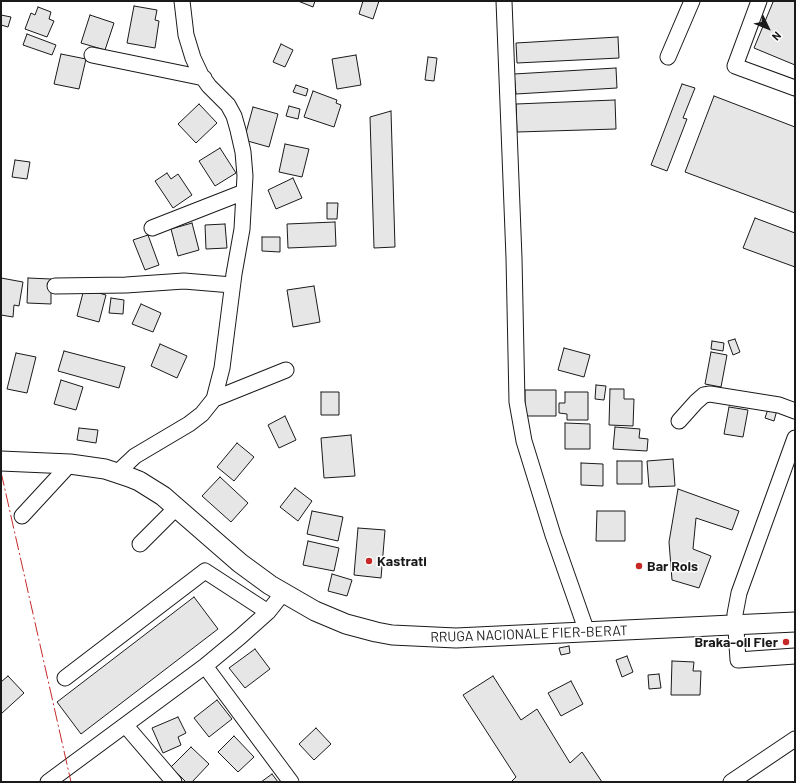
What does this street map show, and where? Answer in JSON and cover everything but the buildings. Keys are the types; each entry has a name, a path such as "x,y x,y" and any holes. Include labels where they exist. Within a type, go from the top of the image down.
{"main road":[{"name":"RRUGA NACIONALE FIER-BERAT","path":"1,461 70,464 118,472 149,487 163,496 254,575 282,593 315,611 346,624 392,635 456,638 795,622"}],"street":[{"path":"118,472 135,456 189,424 202,414 214,400 222,368 232,285 242,229 244,152 234,116 228,105 209,86 193,58 186,35 182,1"},
{"path":"504,1 514,258 517,402 524,441 553,535 587,632"},
{"path":"668,57 692,1"},
{"path":"759,1 735,66 795,88"},
{"path":"92,55 204,78"},
{"path":"152,228 244,192"},
{"path":"56,286 126,285 184,281 232,285"},
{"path":"214,400 286,370"},
{"path":"679,421 704,395 710,394 779,405 795,411"},
{"path":"795,438 739,592 735,614 738,660 795,656"},
{"path":"22,516 70,464"},
{"path":"140,544 176,508"},
{"path":"65,678 204,571 268,612"},
{"path":"51,781 205,666 268,612 282,593"},
{"path":"205,666 291,782"},
{"path":"126,726 174,782"},
{"path":"731,782 795,739"}],"power":[{"path":"1,472 71,782"}],"place":[{"name":"Kastrati","path":"369,561"},
{"name":"Bar Rois","path":"639,566"},
{"name":"Braka-oil Fier","path":"786,642"}]}
